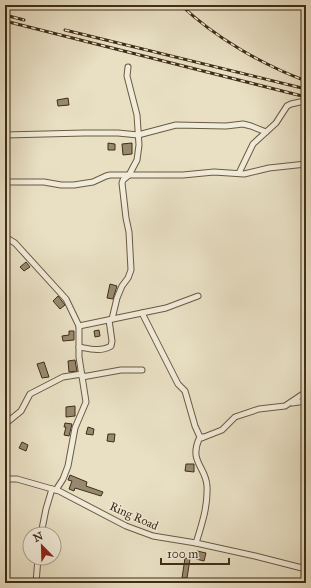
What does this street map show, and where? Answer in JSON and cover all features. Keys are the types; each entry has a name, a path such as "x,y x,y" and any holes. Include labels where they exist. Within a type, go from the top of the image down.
{"street":[{"path":"79,347 99,350 111,346 111,319 117,298 131,270 129,232 122,183 123,180 129,175 137,160 139,145 137,115 127,76 128,67"},
{"path":"238,173 250,147 276,122 287,106 300,102"},
{"path":"5,135 118,133 138,135 176,125 226,126 243,124 266,132"},
{"path":"5,182 44,182 61,185 74,185 93,182 106,176 183,175 214,172 251,173 269,168 306,164"},
{"path":"5,238 15,243 66,299 79,326 79,347 85,405 75,428 68,466 63,479 54,490 46,509 43,526"},
{"path":"79,326 166,308 198,296"},
{"path":"142,313 178,384 185,391 195,426 200,437 203,437"},
{"path":"5,424 21,411 30,394 63,377 82,376 120,370 142,370"},
{"path":"196,544 207,503 207,484 198,464 196,454 199,439 222,430 230,421 243,414 259,409 285,406 306,392"},
{"path":"291,403 306,401"},
{"name":"Ring Road","path":"5,479 17,479 54,490 141,533 255,556 306,569"},
{"path":"36,583 37,566"}],"building":[{"path":"68,98 69,105 58,106 57,100"},
{"path":"108,143 115,144 115,150 108,150"},
{"path":"132,143 132,154 123,155 122,144"},
{"path":"26,262 30,267 24,271 20,267"},
{"path":"110,284 117,286 113,299 107,298"},
{"path":"58,296 65,305 60,309 53,301"},
{"path":"99,330 100,336 95,337 94,331"},
{"path":"69,331 74,331 74,340 63,341 62,336 69,335"},
{"path":"75,360 77,371 69,372 68,361"},
{"path":"44,362 49,377 42,378 37,364"},
{"path":"75,406 75,416 66,417 66,407"},
{"path":"65,423 72,424 69,436 64,435 66,427 64,427"},
{"path":"88,427 94,429 93,435 86,434"},
{"path":"108,434 115,434 114,442 107,441"},
{"path":"22,442 28,445 26,451 19,448"},
{"path":"186,464 194,464 194,472 185,471"},
{"path":"70,475 87,482 86,486 103,492 101,496 75,488 74,491 69,489 72,481 68,480"},
{"path":"197,551 206,553 204,561 196,559"},
{"path":"185,558 190,559 187,578 182,578"}],"railway":[{"path":"181,5 208,28 240,49 273,67 306,81"},
{"path":"5,15 24,20"},
{"path":"5,21 306,97"},
{"path":"65,30 306,89"}]}
